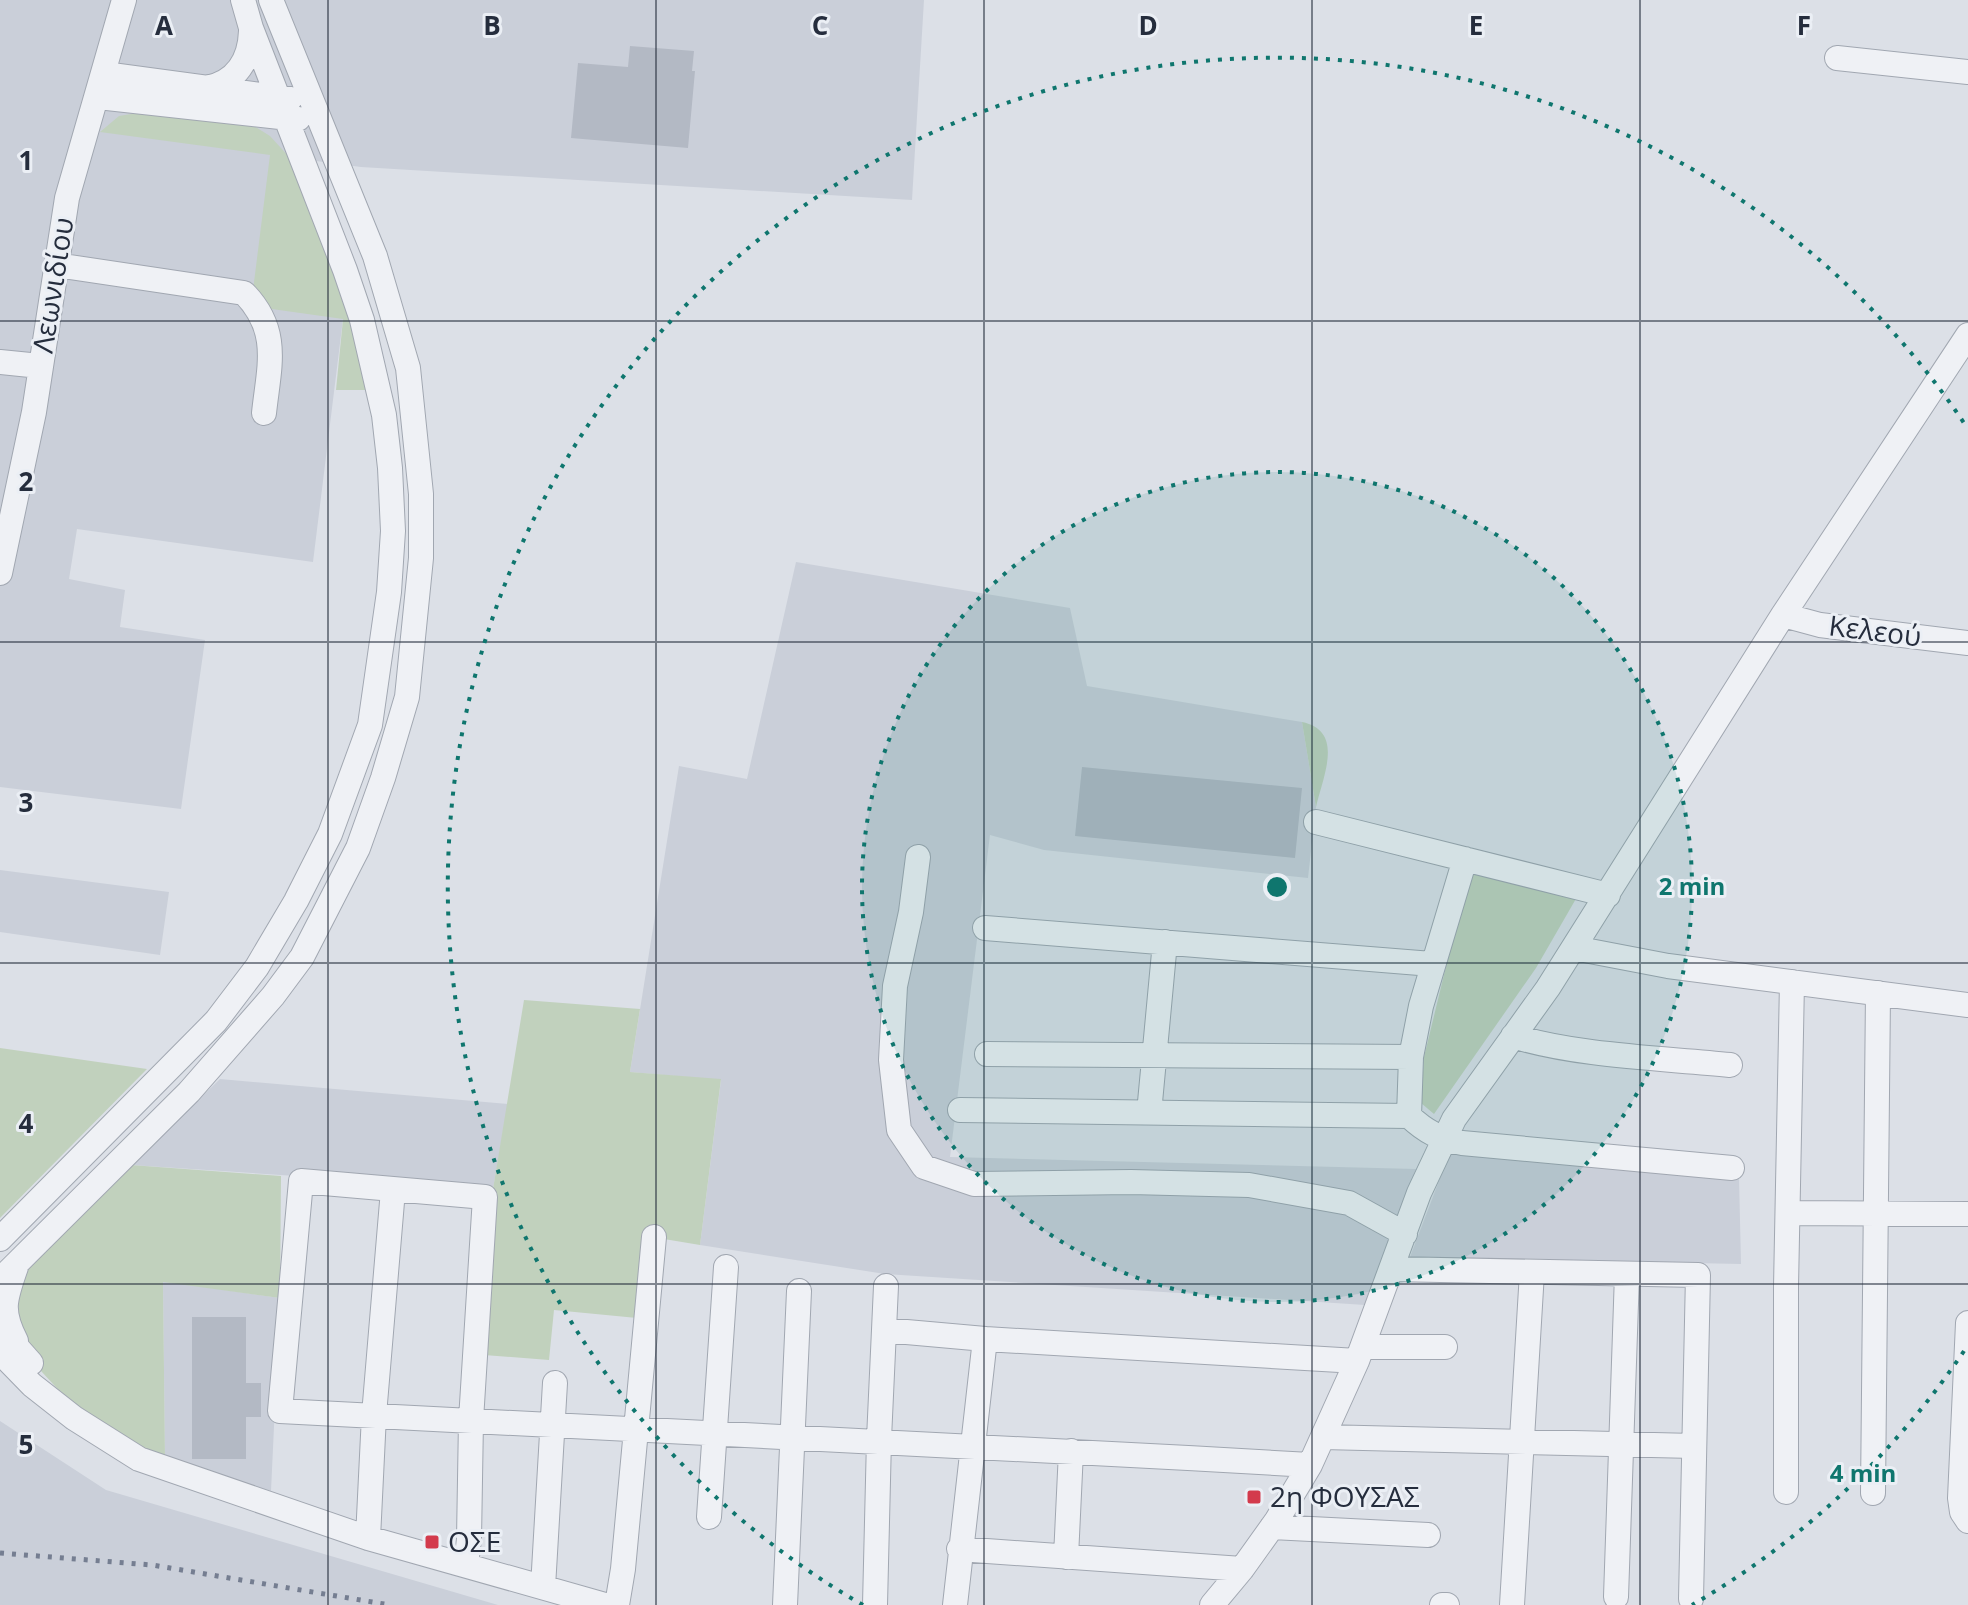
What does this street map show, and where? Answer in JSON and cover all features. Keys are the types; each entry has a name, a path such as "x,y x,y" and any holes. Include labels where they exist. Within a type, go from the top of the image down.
{"street":[{"path":"0,1239 216,1021 257,967 296,901 330,834 370,725 389,592 393,531 384,415 362,320 243,0"},
{"path":"9,1356 10,1331 2,1306 9,1272 189,1092 273,996 302,957 358,848 407,697 421,558 421,494 408,368 375,256 271,0"},
{"name":"Λεωνιδίου","path":"0,573 12,524 67,198 126,1"},
{"path":"205,88 231,79 240,69 250,44 251,28"},
{"path":"1837,58 1968,72"},
{"path":"101,85 205,88 283,108"},
{"path":"101,85 316,110"},
{"path":"56,265 244,293 262,315 270,337 264,413"},
{"path":"1212,1605 1272,1527 1310,1465 1360,1354 1419,1193 1454,1119 1574,948 1783,615 1961,360 1968,335"},
{"path":"0,362 40,366"},
{"name":"Κελεού","path":"1783,615 1820,625 1968,643"},
{"path":"1316,822 1608,895"},
{"path":"918,857 911,912 895,986 891,1060 899,1130 924,1167 974,1184 1131,1182 1249,1185 1349,1203 1405,1234"},
{"path":"1409,1116 1411,1057 1432,964 1465,859"},
{"path":"985,928 1432,964"},
{"path":"1149,1113 1165,942"},
{"path":"1574,948 1668,966 1968,1005"},
{"path":"1786,1492 1792,982"},
{"path":"1873,1493 1878,993"},
{"path":"1513,1036 1572,1048 1730,1065"},
{"path":"987,1054 1411,1057"},
{"path":"960,1110 1409,1116 1426,1132 1462,1143 1732,1168"},
{"path":"466,1565 471,1420 485,1197 301,1181 280,1411 471,1420 552,1423 879,1439 1310,1465"},
{"path":"368,1538 374,1415 393,1190"},
{"path":"1788,1213 1968,1214"},
{"path":"617,1605 654,1237"},
{"path":"709,1517 726,1267"},
{"path":"1392,1269 1698,1275 1691,1599"},
{"path":"1512,1605 1532,1272"},
{"path":"1616,1597 1627,1274"},
{"path":"875,1605 886,1286"},
{"path":"785,1605 799,1291"},
{"path":"1968,1323 1960,1498 1962,1512 1968,1521"},
{"path":"0,1328 9,1356 74,1418 139,1459 368,1538 605,1605"},
{"path":"884,1330 985,1339 1360,1354 1445,1347"},
{"path":"955,1605 985,1339"},
{"path":"543,1587 555,1383"},
{"path":"1323,1437 1694,1446"},
{"path":"1066,1557 1071,1451"},
{"path":"1272,1527 1428,1535"},
{"path":"959,1549 1242,1569"}],"shaded area":[{"path":"0,0 924,0 912,200 361,167 271,155 343,319 313,562 77,529 69,579 125,590 120,627 205,640 181,809 0,787"},
{"path":"796,562 1070,608 1087,686 1302,722 1316,807 1308,878 1044,850 990,835 950,1157 1416,1169 1365,1305 885,1274 700,1245 721,1080 630,1072 679,766 747,779"},
{"path":"0,870 169,892 160,955 0,932"},
{"path":"220,1079 508,1104 493,1189 131,1165"},
{"path":"1450,1152 1739,1177 1741,1264 1410,1257"},
{"path":"163,1281 280,1298 271,1491 165,1459"},
{"path":"0,1421 106,1490 498,1605 0,1605"}],"green space":[{"path":"143,112 249,123 270,136 291,159 346,305 368,390 336,390 343,319 251,306 270,155 100,132 119,116"},
{"path":"1302,722 1315,727 1327,745 1326,769 1316,807"},
{"path":"1469,872 1577,897 1536,968 1434,1114 1421,1103 1424,1057"},
{"path":"524,1000 640,1009 630,1072 721,1079 700,1245 646,1236 637,1318 554,1310 549,1360 484,1355 493,1189"},
{"path":"0,1048 147,1069 0,1218"},
{"path":"131,1165 281,1176 280,1298 163,1282 165,1459 118,1440 76,1409 30,1359 21,1344 15,1290 25,1273"}],"building":[{"path":"630,46 694,51 688,148 571,138 578,63 628,67"},
{"path":"1082,767 1302,788 1295,858 1075,836"},
{"path":"192,1317 246,1317 246,1383 261,1383 261,1417 246,1417 246,1459 192,1459"}],"railway":[{"path":"0,1553 152,1565 390,1605"}],"place":[{"name":"2η ΦΟΥΣΑΣ","path":"1254,1497"},
{"name":"ΟΣΕ","path":"432,1542"}]}
